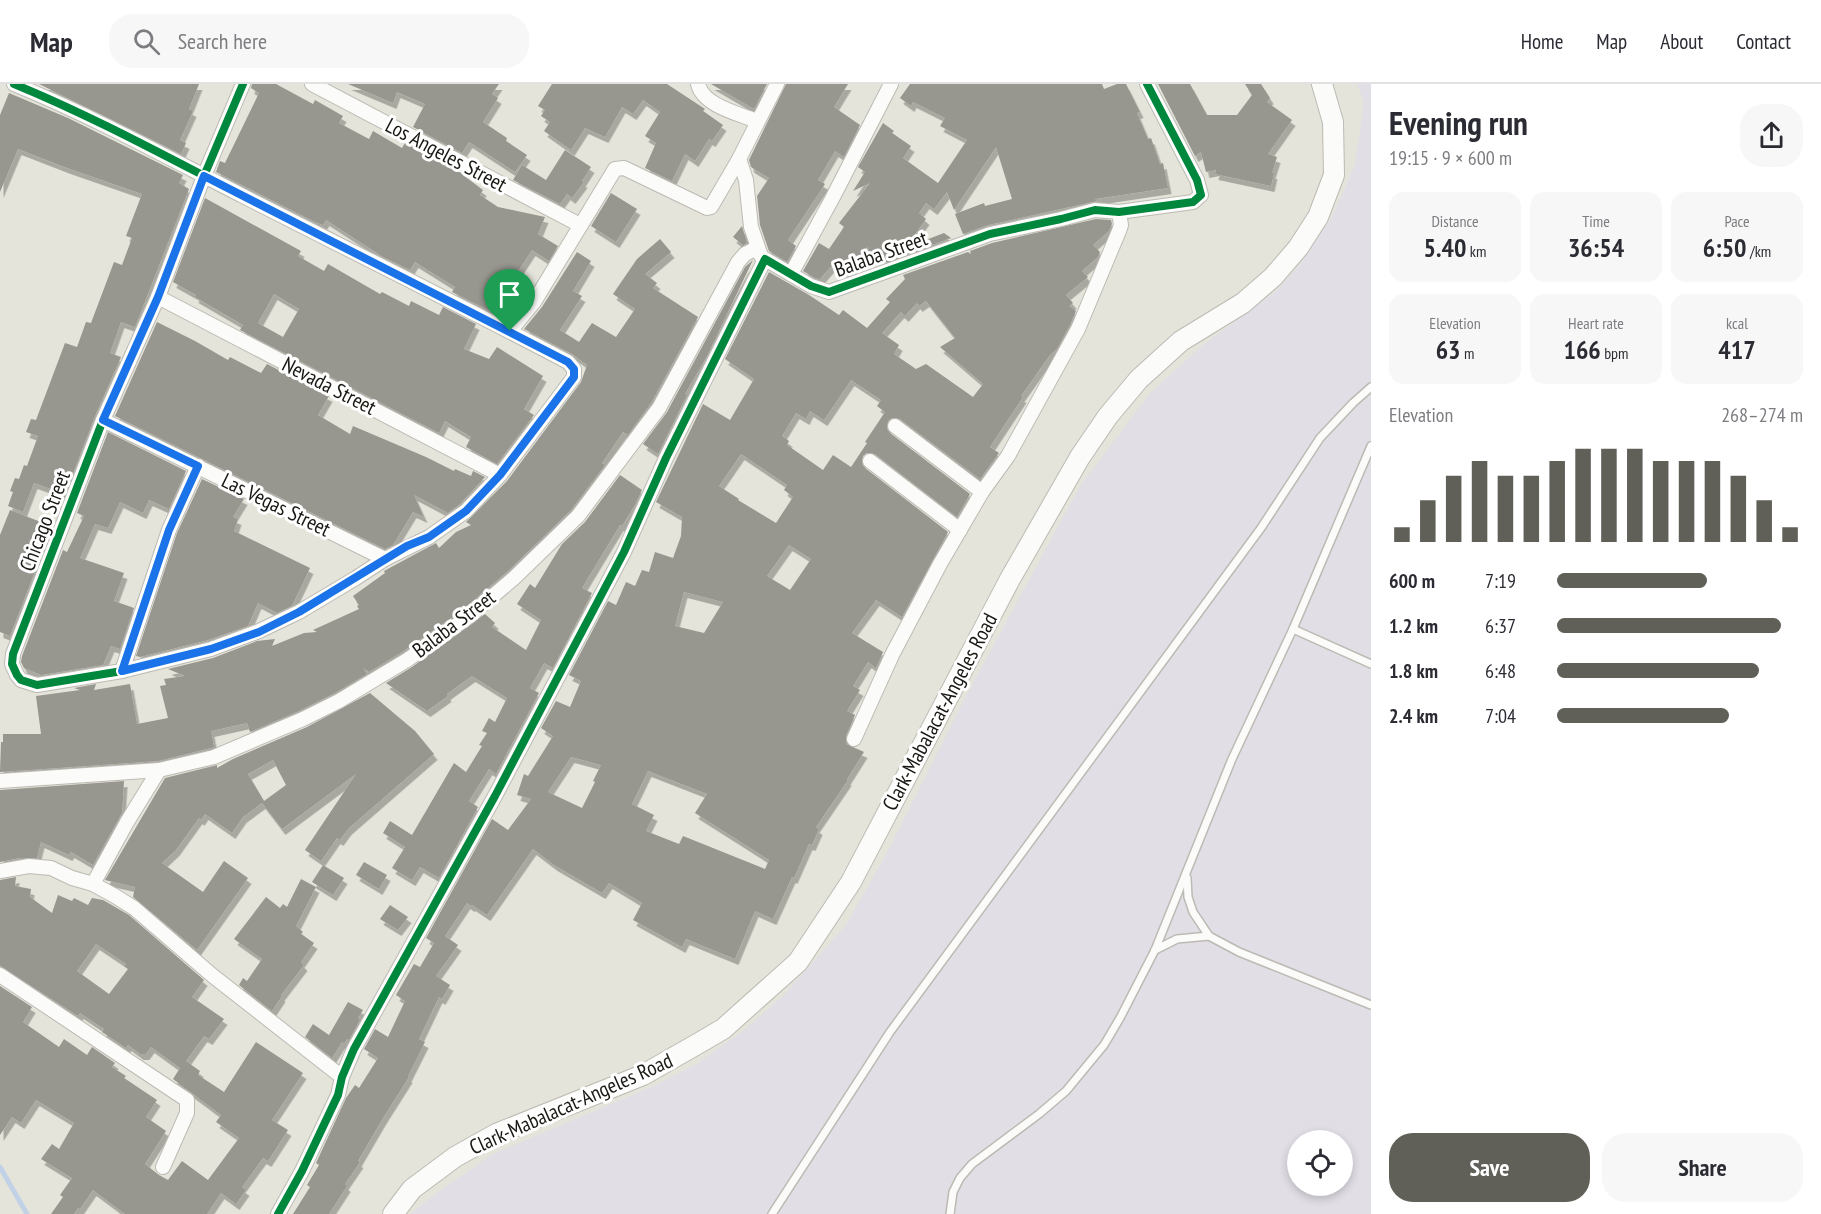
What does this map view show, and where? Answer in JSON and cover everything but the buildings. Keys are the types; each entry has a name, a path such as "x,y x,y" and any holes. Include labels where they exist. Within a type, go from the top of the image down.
{"main road":[{"name":"Clark-Mabalacat-Angeles Road","path":"393,1214 412,1189 455,1157 496,1134 643,1075 723,1029 798,962 851,882 1010,579 1080,457 1108,416 1139,379 1181,340 1243,303 1274,278 1298,248 1318,217 1334,175 1333,122 1322,84"}],"street":[{"path":"14,84 87,117 510,331 534,302 615,169 624,168 707,208 711,207 740,159 777,84"},
{"name":"Chicago Street","path":"243,84 204,176 158,297 103,420 14,654 12,664 16,675 21,680 37,685 122,671 211,649 259,632 299,612 385,559 429,537 466,511 500,475 574,377 574,369 568,362 510,331"},
{"name":"Los Angeles Street","path":"312,84 580,225"},
{"path":"698,84 710,100 758,121"},
{"path":"791,274 891,84"},
{"name":"Balaba Street","path":"0,781 159,770 214,757 339,701 406,660 467,618 514,578 578,516 659,408 738,262 745,254 761,254 811,286 829,292 990,234 1095,210 1119,212 1192,202 1200,195 1197,180 1147,84"},
{"path":"278,1214 302,1171 338,1095 342,1077 360,1038 495,796 624,552 761,254 751,227 746,180 740,159"},
{"path":"854,739 892,655 940,564 982,492 1008,456 1078,329 1119,231 1121,225 1119,212"},
{"name":"Nevada Street","path":"158,297 500,475"},
{"name":"Las Vegas Street","path":"103,420 385,559"},
{"path":"896,426 982,492"},
{"path":"870,461 960,530"},
{"path":"122,671 169,530 198,466"},
{"path":"93,884 159,770"},
{"path":"0,871 28,866 51,868 72,878 93,884 134,908 213,976 342,1077"},
{"path":"0,975 188,1100 187,1113 163,1167"}],"lane":[{"path":"772,1214 890,1032 1261,528 1320,438 1353,402 1371,387"},
{"path":"950,1214 952,1192 972,1164 1066,1091 1104,1045 1120,1018 1155,950 1232,759 1293,629 1371,446"},
{"path":"1293,629 1371,664"},
{"path":"1188,870 1188,897 1193,912 1209,936 1239,952 1371,1005"},
{"path":"1155,950 1177,939 1209,936"}],"shaded area":[{"path":"1357,84 1371,84 1371,1214 410,1214 493,1154 656,1085 695,1065 743,1031 783,996 846,925 888,851 964,700 1080,486 1150,393 1203,345 1275,292 1300,265 1332,217 1355,165 1364,102"}],"waterway":[{"path":"0,1167 27,1214"}],"cycle path":[{"path":"14,84 129,137 186,167 215,181 568,362 574,369 574,377 500,475 466,511 429,537 385,559 299,612 259,631 211,649 122,671 37,685 21,680 17,675 12,664 13,654 103,420 158,297 204,176 243,84"},
{"path":"278,1214 302,1171 338,1095 342,1077 354,1049 495,796 624,552 666,458 765,259 811,286 829,292 990,234 1095,210 1119,212 1193,202 1201,195 1197,180 1147,84"}],"route":[{"path":"204,176 510,331 568,362 574,369 574,377 500,475 466,511 429,537 407,546 299,612 259,632 211,649 122,671 169,530 198,466 103,420 158,297 204,176"}]}
